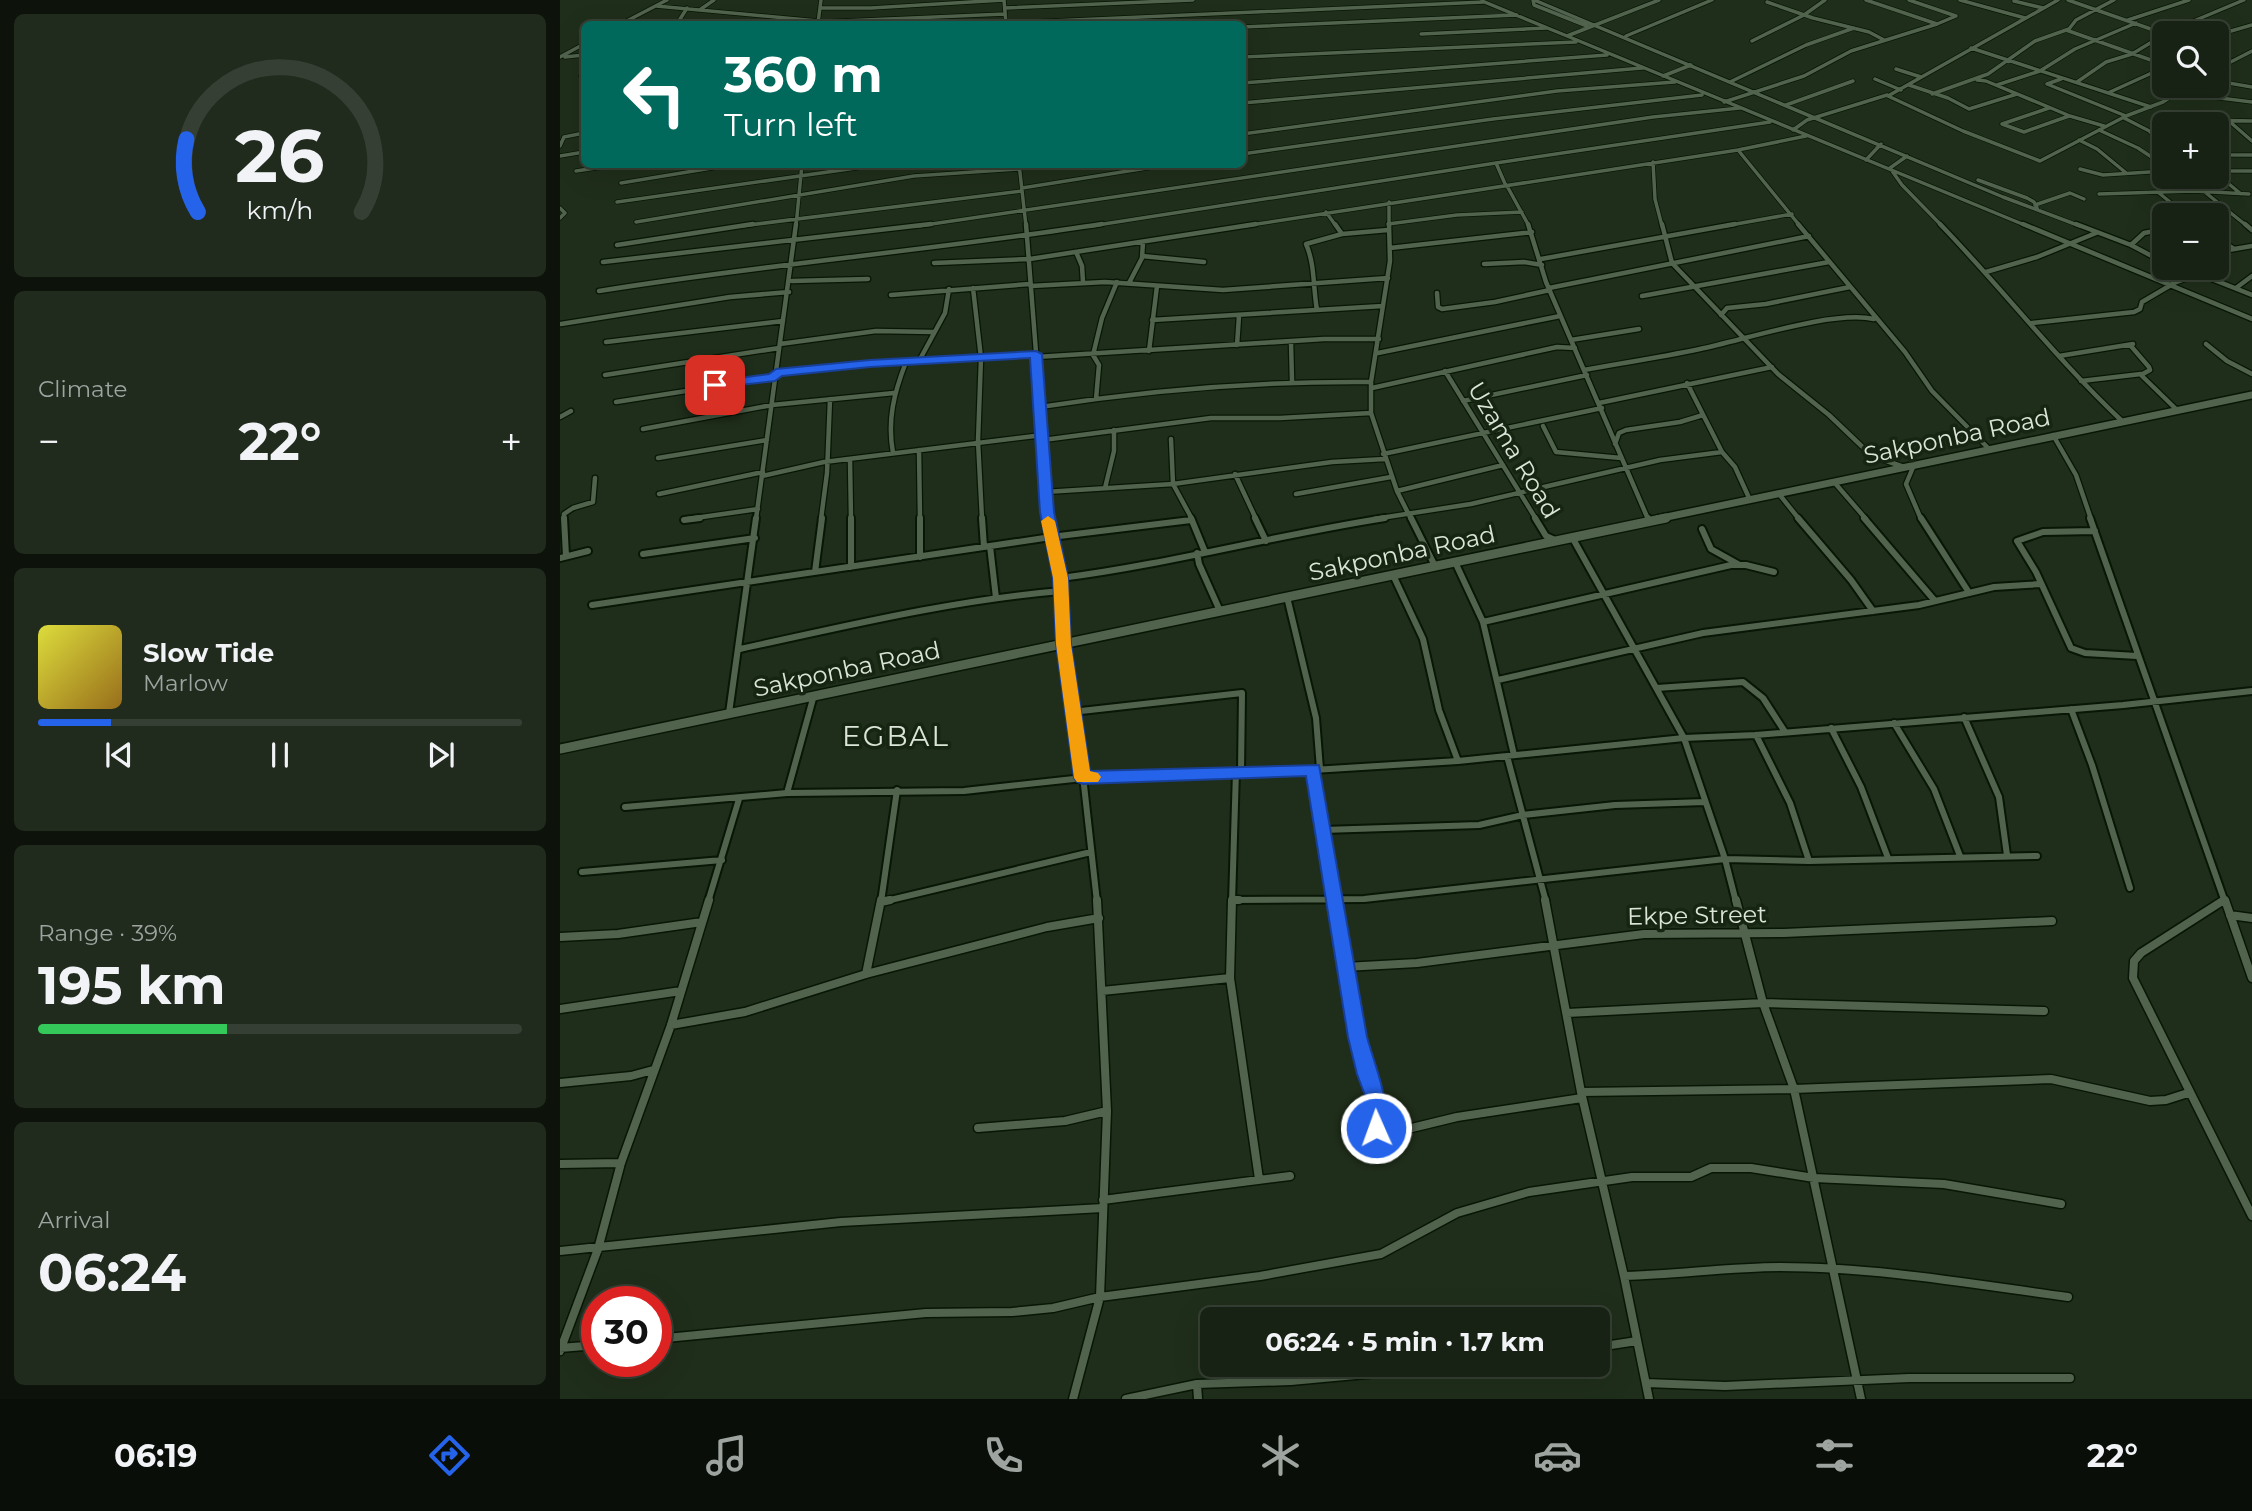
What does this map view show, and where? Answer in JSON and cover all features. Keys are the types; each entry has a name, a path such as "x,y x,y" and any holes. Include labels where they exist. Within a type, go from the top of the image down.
{"main road":[{"name":"Sakponba Road","path":"560,749 2252,395"}],"street":[{"path":"627,21 667,0"},
{"path":"701,9 715,0"},
{"path":"818,21 821,0"},
{"path":"821,8 1004,0 1006,21"},
{"path":"835,21 1192,0"},
{"path":"1533,0 1592,26 1626,36 1816,118 2131,245 2152,256"},
{"path":"1567,36 1659,0"},
{"path":"1626,36 1712,0"},
{"path":"1752,41 1804,15 1825,0"},
{"path":"1866,0 1937,24"},
{"path":"1724,102 1804,76 1833,59 1955,16 1909,0"},
{"path":"1960,0 2025,18"},
{"path":"1793,130 1797,125 1901,90 2058,0"},
{"path":"2068,0 2152,29"},
{"path":"1932,93 1988,74 2043,37 2066,30 2095,9 2115,0"},
{"path":"2128,20 2189,0"},
{"path":"2194,21 2244,0"},
{"path":"1068,21 1482,1 2252,320"},
{"path":"2014,1 2043,8"},
{"path":"859,8 861,2"},
{"path":"1768,2 1884,40"},
{"path":"656,6 809,21"},
{"path":"679,21 687,8"},
{"path":"1246,27 1517,15"},
{"path":"1997,86 2040,71 2075,49 2136,23"},
{"path":"2231,31 2252,25"},
{"path":"1421,34 1547,28"},
{"path":"1730,82 1806,44 1854,28"},
{"path":"2066,30 2152,61"},
{"path":"2077,82 2106,62 2132,54 2152,41"},
{"path":"1246,57 1580,42"},
{"path":"560,57 581,46"},
{"path":"1971,48 2151,107"},
{"path":"2229,63 2252,51"},
{"path":"560,57 581,55"},
{"path":"1246,83 1610,55"},
{"path":"1663,76 1690,65"},
{"path":"1246,103 1643,68"},
{"path":"1896,69 1921,77"},
{"path":"2110,92 2152,72"},
{"path":"2063,78 2047,83 2150,132"},
{"path":"1875,79 1901,90"},
{"path":"1975,80 1997,86 2070,116 2106,125"},
{"path":"1786,105 1853,81"},
{"path":"1246,133 1557,91 1677,82"},
{"path":"2229,83 2252,87"},
{"path":"1909,85 1969,109 2017,94"},
{"path":"1246,152 1706,94"},
{"path":"1888,95 1963,131 2036,160 2046,160 2106,125 2170,98"},
{"path":"2220,98 2252,102"},
{"path":"2049,107 2002,124 2024,132 2070,116"},
{"path":"603,262 1025,212 1653,117 1740,108"},
{"path":"2229,121 2252,121"},
{"path":"2229,121 2252,141"},
{"path":"599,291 714,273 1027,236 1389,178 1772,122"},
{"path":"2099,130 2152,157"},
{"path":"560,146 564,137 581,134"},
{"path":"934,263 1030,259 1738,150 1806,136"},
{"path":"2079,140 2097,149 2125,172"},
{"path":"1866,160 1881,144"},
{"path":"1738,150 1905,352 1932,391 1989,449"},
{"path":"560,156 581,152"},
{"path":"2229,155 2252,155"},
{"path":"1891,170 1907,156"},
{"path":"1653,162 1655,199 1672,263 1693,288 1772,367 1877,459 1903,467"},
{"path":"1496,163 1532,232 1560,316 1649,521"},
{"path":"576,171 596,168"},
{"path":"621,183 712,168"},
{"path":"730,713 783,321 792,281 793,241 802,168"},
{"path":"617,202 854,168"},
{"path":"636,222 914,176 1007,168"},
{"path":"1019,168 1030,259 1045,492 1051,537 1061,578 1063,644 1072,712 1077,722 1099,918 1107,1111 1100,1297 1073,1399"},
{"path":"617,245 796,218 1022,189 1148,168"},
{"path":"2080,169 2103,175 2152,171"},
{"path":"1891,170 2032,323 2081,381 2122,421"},
{"path":"2229,172 2252,171"},
{"path":"1978,180 2027,198 2036,207"},
{"path":"2229,183 2241,194"},
{"path":"2099,194 2193,191 2251,194"},
{"path":"2036,207 2070,193 2084,198"},
{"path":"2157,193 2170,203"},
{"path":"2206,193 2252,230"},
{"path":"1389,202 1388,278 1372,385 1371,413 1391,477 1435,566"},
{"path":"560,208 565,214 560,218"},
{"path":"1326,212 1342,234"},
{"path":"1317,310 1312,283 1313,259 1306,244 1342,234 1457,215 1522,212"},
{"path":"1484,264 1542,262 1655,237 1667,238 1792,214"},
{"path":"2131,245 2144,233 2152,231"},
{"path":"1390,248 1532,232"},
{"path":"1986,272 2037,257 2088,234 2098,233"},
{"path":"1437,293 1438,307 1441,309 1494,302 1809,236"},
{"path":"1129,283 1142,256 1143,242"},
{"path":"2229,246 2234,249"},
{"path":"2229,250 2252,246"},
{"path":"1076,252 1082,266 1083,282"},
{"path":"1142,256 1203,262"},
{"path":"1642,296 1829,262"},
{"path":"2235,288 2252,276"},
{"path":"891,295 1083,282 1223,290 1388,278"},
{"path":"792,281 868,279"},
{"path":"2032,323 2134,312 2140,309 2142,302 2168,285 2182,280"},
{"path":"2214,280 2252,295"},
{"path":"1096,399 1099,365 1093,355 1102,318 1117,282"},
{"path":"1149,351 1157,286"},
{"path":"1721,315 1727,308 1766,304 1850,287"},
{"path":"973,288 981,358 978,441 987,547 996,598"},
{"path":"919,361 945,313 949,289"},
{"path":"561,324 730,297 789,292"},
{"path":"1152,320 1383,306"},
{"path":"1237,345 1239,316"},
{"path":"1378,353 1560,316"},
{"path":"1463,401 1745,338 1860,316 1876,320"},
{"path":"606,342 783,321"},
{"path":"1571,340 1639,329"},
{"path":"605,374 859,334 933,332"},
{"path":"617,402 776,375 906,362 1093,355 1324,339 1379,339"},
{"path":"1291,342 1292,381"},
{"path":"2206,344 2231,364 2252,374"},
{"path":"2059,356 2132,345 2150,370 2141,374 2081,381"},
{"path":"1040,407 1096,399 1292,381 1372,385 1557,347 1575,348"},
{"path":"893,453 888,419 894,393 906,362"},
{"path":"1045,492 1173,484 1384,457 1687,383 1772,367"},
{"name":"Uzama Road","path":"1445,371 1546,536 1557,540"},
{"path":"2141,374 2150,387 2177,410"},
{"path":"1687,383 1722,452 1735,467 1750,500"},
{"path":"643,429 772,405 894,393"},
{"path":"815,572 827,472 824,463 829,433 830,399"},
{"path":"560,417 571,411"},
{"path":"659,494 824,463 978,441 1114,430 1211,418 1280,418 1371,413"},
{"path":"1615,444 1622,431 1680,422 1703,415"},
{"path":"1543,426 1556,452 1621,458"},
{"path":"1105,488 1114,451 1114,430"},
{"path":"2053,435 2072,464 2137,656 2156,702 2252,978"},
{"path":"1171,439 1173,484 1205,552"},
{"path":"658,458 767,440"},
{"path":"919,450 920,557"},
{"path":"1061,578 1133,569 1197,553 1345,524 1521,494 1660,460 1722,452"},
{"path":"850,459 850,567"},
{"path":"1874,471 1877,468 1877,459"},
{"path":"1397,491 1503,465"},
{"path":"1914,465 1906,484 1908,491 1926,529 1968,591"},
{"path":"1235,474 1266,541"},
{"path":"1296,494 1391,477"},
{"path":"588,551 563,557 564,514 573,508 593,502 595,478"},
{"path":"1834,482 1935,600"},
{"path":"1779,494 1806,529 1852,579 1873,611"},
{"path":"684,520 758,509"},
{"path":"592,605 1051,537 1191,520"},
{"path":"1702,529 1711,549 1738,564 1774,572"},
{"path":"2095,531 2060,531 2019,538 2019,546 2030,560 2071,648 2085,653 2137,656"},
{"path":"1572,537 1684,738 1725,859 1763,1003 1794,1089 1861,1399"},
{"path":"643,554 755,538"},
{"path":"1197,553 1197,564 1209,582 1220,611"},
{"path":"1455,562 1483,622 1498,680 1510,756 1540,877 1582,1095 1649,1399"},
{"path":"1483,622 1738,564"},
{"path":"1393,575 1423,639 1439,710 1458,761"},
{"path":"1498,680 1703,633 1873,611 1968,591 2041,584"},
{"path":"740,649 871,620 996,598 1061,591"},
{"path":"1287,597 1316,719 1317,770 1323,830 1345,967 1367,1074 1377,1098 1375,1122 1382,1133 1387,1135 1457,1117 1582,1095 2051,1079 2150,1101 2166,1100 2188,1093"},
{"path":"1657,688 1743,682 1763,698 1785,732"},
{"path":"625,807 787,793 1000,789 1083,778 1317,770 1458,761 1684,738 1756,735 2156,702 2252,691"},
{"path":"1072,712 1242,693 1230,978 1259,1179"},
{"path":"787,793 814,695"},
{"path":"2071,709 2092,765 2130,888"},
{"path":"1964,717 1999,797 2007,855"},
{"path":"1894,723 1934,789 1961,856"},
{"path":"1831,728 1861,788 1888,858"},
{"path":"1756,735 1790,803 1809,861"},
{"path":"866,974 881,902 897,790"},
{"path":"581,1347 560,1349 598,1249 621,1163 671,1025 739,799"},
{"path":"1323,830 1479,825 1523,815 1615,805 1705,802"},
{"path":"881,902 1091,852"},
{"path":"1233,900 1396,896 1540,877 1725,859 1809,861 2037,856"},
{"path":"582,872 722,859"},
{"path":"2224,900 2141,953 2134,961 2132,970 2133,978 2188,1093 2252,1216"},
{"path":"2230,915 2252,918"},
{"path":"671,1025 776,1004 866,974 1047,927 1099,918"},
{"name":"Ekpe Street","path":"1345,967 1450,959 1644,934 1743,931 1784,933 2052,921"},
{"path":"560,937 618,934 702,922"},
{"path":"1102,991 1230,978"},
{"path":"560,1009 681,991"},
{"path":"1567,1013 1763,1003 2044,1011"},
{"path":"560,1083 631,1076 653,1070"},
{"path":"978,1128 1065,1121 1107,1111"},
{"path":"560,1164 621,1163"},
{"path":"672,1337 926,1313 1039,1309 1100,1297 1260,1276 1381,1254 1457,1213 1484,1203 1530,1192 1632,1177 1681,1178 1711,1168 1728,1167 1814,1178 1944,1184 2061,1204"},
{"path":"560,1251 598,1249 806,1224 1024,1215 1290,1176"},
{"path":"1624,1276 1663,1276 1779,1267 1831,1269 2068,1297"},
{"path":"1610,1345 1637,1341"},
{"path":"1126,1399 1197,1384 1334,1377"},
{"path":"1646,1383 1712,1388 1856,1380 2070,1378"},
{"path":"1197,1384 1198,1399"}],"slow traffic":[{"path":"1048,521 1061,578 1063,644 1072,712 1077,722 1083,778 1092,777"}],"district":[{"name":"EGBAL","path":"896,736"}],"route":[{"path":"715,385 775,377 776,373 870,364 1036,354 1047,512 1061,578 1063,644 1072,712 1077,722 1083,778 1313,770 1358,1037 1367,1074 1377,1098 1374,1117 1376,1128"}]}
